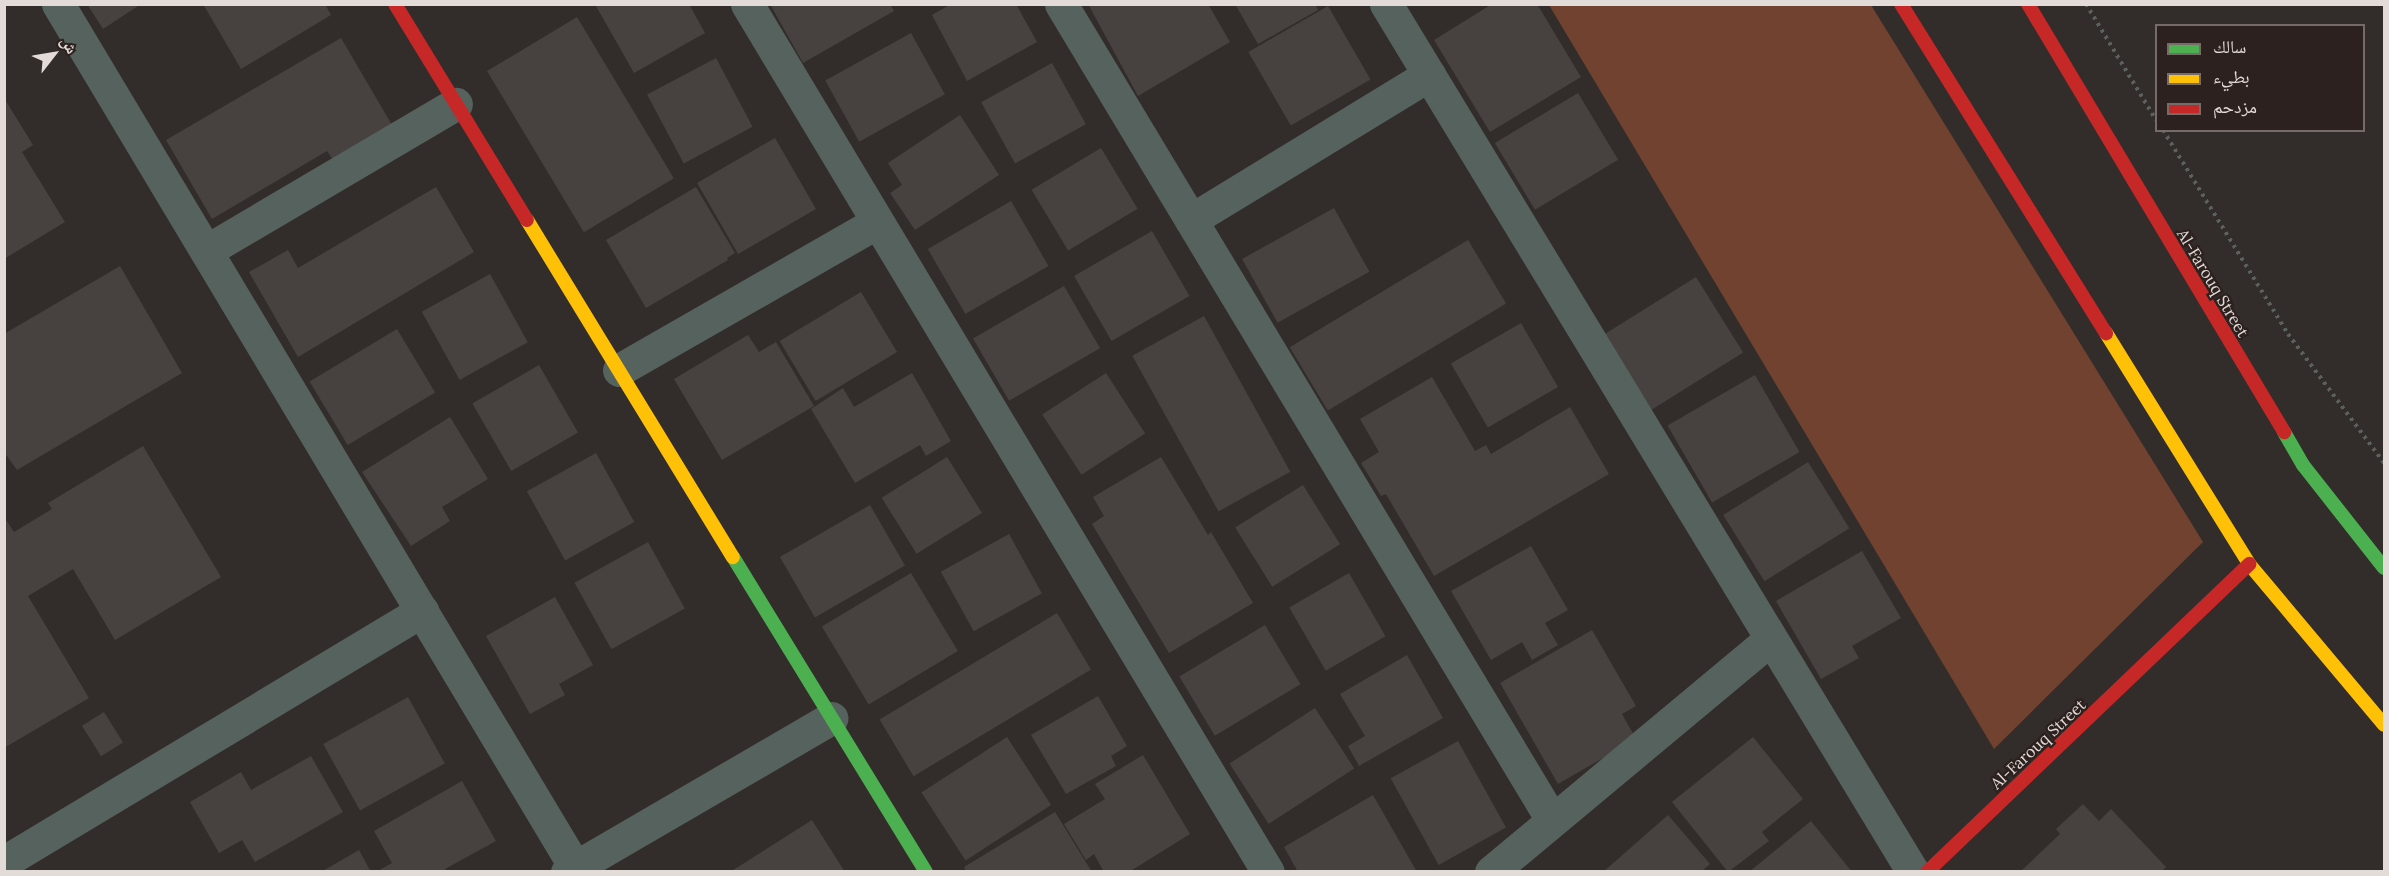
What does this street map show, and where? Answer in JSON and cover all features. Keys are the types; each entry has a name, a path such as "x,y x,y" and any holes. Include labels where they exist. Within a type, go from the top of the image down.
{"main road":[{"path":"395,4 926,872"},
{"path":"1902,4 2249,564 2385,725"},
{"name":"Al-Farouq Street","path":"2028,4 2303,465 2385,568"},
{"name":"Al-Farouq Street","path":"1927,872 2249,564"}],"street":[{"path":"58,4 422,611 571,869 832,718"},
{"path":"747,4 1269,872"},
{"path":"1061,4 1552,820"},
{"path":"1386,4 1912,872"},
{"path":"1191,220 1429,75"},
{"path":"206,251 456,104"},
{"path":"619,370 878,222"},
{"path":"4,862 422,611"},
{"path":"1491,872 1771,639"}],"path":[{"path":"2086,4 2155,117"},
{"path":"2164,132 2288,334 2385,463"}],"shaded area":[{"path":"1549,5 1871,5 2203,542 1994,749"}],"building":[{"path":"87,4 141,4 103,29"},
{"path":"203,4 325,4 331,15 241,69"},
{"path":"599,4 689,4 705,33 634,73 596,6"},
{"path":"770,4 890,4 894,11 803,63"},
{"path":"951,4 1016,4 1037,42 967,81 932,15"},
{"path":"1088,4 1208,4 1230,42 1138,96"},
{"path":"1235,4 1315,4 1318,10 1258,44"},
{"path":"1492,4 1537,4 1581,77 1490,132 1434,40"},
{"path":"1328,6 1370,80 1291,126 1248,52"},
{"path":"577,17 674,178 584,232 487,71"},
{"path":"911,33 945,94 859,142 825,81"},
{"path":"341,38 392,125 333,160 327,151 212,219 166,140"},
{"path":"716,58 753,127 684,163 647,95"},
{"path":"1052,63 1086,124 1015,163 981,102"},
{"path":"1578,93 1618,160 1535,210 1495,143"},
{"path":"4,98 33,145 22,152 65,222 4,259"},
{"path":"960,115 999,175 915,230 890,193 902,185 888,163"},
{"path":"775,138 816,209 738,254 697,183"},
{"path":"1101,148 1138,209 1068,251 1032,190"},
{"path":"436,187 474,252 298,357 249,272 288,250 298,268"},
{"path":"696,187 735,253 727,258 728,260 646,308 606,240"},
{"path":"1011,201 1048,266 965,314 928,249"},
{"path":"1334,208 1369,272 1278,323 1242,259"},
{"path":"1152,231 1190,296 1112,341 1074,276"},
{"path":"1468,240 1506,303 1328,411 1290,347"},
{"path":"120,266 182,373 17,470 4,452 4,334"},
{"path":"490,274 528,342 460,380 422,312"},
{"path":"1696,277 1743,352 1652,410 1604,334"},
{"path":"1064,286 1100,348 1009,401 973,339"},
{"path":"861,292 897,352 816,401 780,341"},
{"path":"1204,316 1290,472 1219,511 1132,356"},
{"path":"1521,323 1558,387 1488,428 1451,364"},
{"path":"397,329 435,392 348,445 310,382"},
{"path":"748,335 759,352 776,342 814,406 722,460 674,379"},
{"path":"539,365 578,433 511,471 472,404"},
{"path":"912,373 951,441 926,456 920,445 855,483 811,409 843,388 854,407"},
{"path":"1106,373 1145,433 1081,475 1042,414"},
{"path":"1755,375 1800,452 1712,503 1668,426"},
{"path":"1432,377 1475,451 1486,445 1491,454 1570,407 1609,474 1434,576 1386,494 1381,496 1361,463 1379,452 1360,419"},
{"path":"450,417 488,479 442,507 450,521 411,546 362,472"},
{"path":"143,446 221,577 115,640 73,569 28,596 89,698 4,748 4,517 14,532 52,509 48,503"},
{"path":"596,453 634,522 565,560 527,491"},
{"path":"947,457 982,513 917,554 882,498"},
{"path":"1161,457 1208,535 1211,532 1253,603 1169,653 1092,524 1104,516 1093,497"},
{"path":"1808,462 1849,528 1765,581 1723,515"},
{"path":"1303,485 1340,544 1272,587 1235,527"},
{"path":"870,505 905,566 815,618 780,557"},
{"path":"1009,534 1042,593 974,631 941,572"},
{"path":"648,542 685,608 611,649 575,583"},
{"path":"1531,546 1568,610 1545,623 1558,645 1532,660 1522,642 1491,660 1451,591"},
{"path":"1862,551 1901,618 1852,646 1859,658 1821,679 1776,601"},
{"path":"911,573 958,651 869,705 822,627"},
{"path":"1349,573 1386,636 1326,671 1289,608"},
{"path":"555,597 593,665 559,684 565,695 530,714 486,636"},
{"path":"1057,613 1091,670 914,776 880,720"},
{"path":"1265,625 1301,684 1215,736 1179,677"},
{"path":"1592,630 1636,706 1622,714 1636,739 1558,784 1500,683"},
{"path":"1407,655 1443,718 1359,766 1348,746 1365,736 1340,694"},
{"path":"1098,696 1127,746 1111,756 1116,766 1066,794 1031,735"},
{"path":"408,697 445,763 360,810 323,744"},
{"path":"1315,708 1354,768 1269,824 1229,764"},
{"path":"104,712 123,743 101,756 82,726"},
{"path":"1007,737 1051,805 966,860 921,793"},
{"path":"1753,737 1803,799 1762,832 1769,841 1728,872 1672,802"},
{"path":"1458,741 1506,828 1439,865 1391,778"},
{"path":"1143,755 1190,834 1129,872 1104,872 1094,854 1086,860 1064,824 1105,799 1095,784"},
{"path":"311,756 343,812 255,862 242,840 219,853 190,802 241,772 251,790"},
{"path":"462,781 496,841 445,869 447,872 376,872 392,863 374,831"},
{"path":"1373,795 1417,872 1298,872 1284,847"},
{"path":"2083,804 2099,821 2111,809 2166,867 2161,872 2020,872 2060,834 2056,829"},
{"path":"1055,812 1092,872 966,872 964,867"},
{"path":"1668,815 1710,864 1701,872 1603,872"},
{"path":"812,820 845,872 730,872"},
{"path":"1811,821 1852,872 1749,872"},
{"path":"359,850 371,872 321,872"}],"traffic: fast":[{"path":"2284,432 2303,465 2384,568"},
{"path":"733,557 926,872"}],"traffic: slow":[{"path":"527,220 733,557"},
{"path":"2106,333 2249,564 2384,725"}],"traffic: jam":[{"path":"395,4 527,220"},
{"path":"1901,4 2106,333"},
{"path":"2028,4 2284,432"},
{"path":"1927,872 2249,564"}]}
